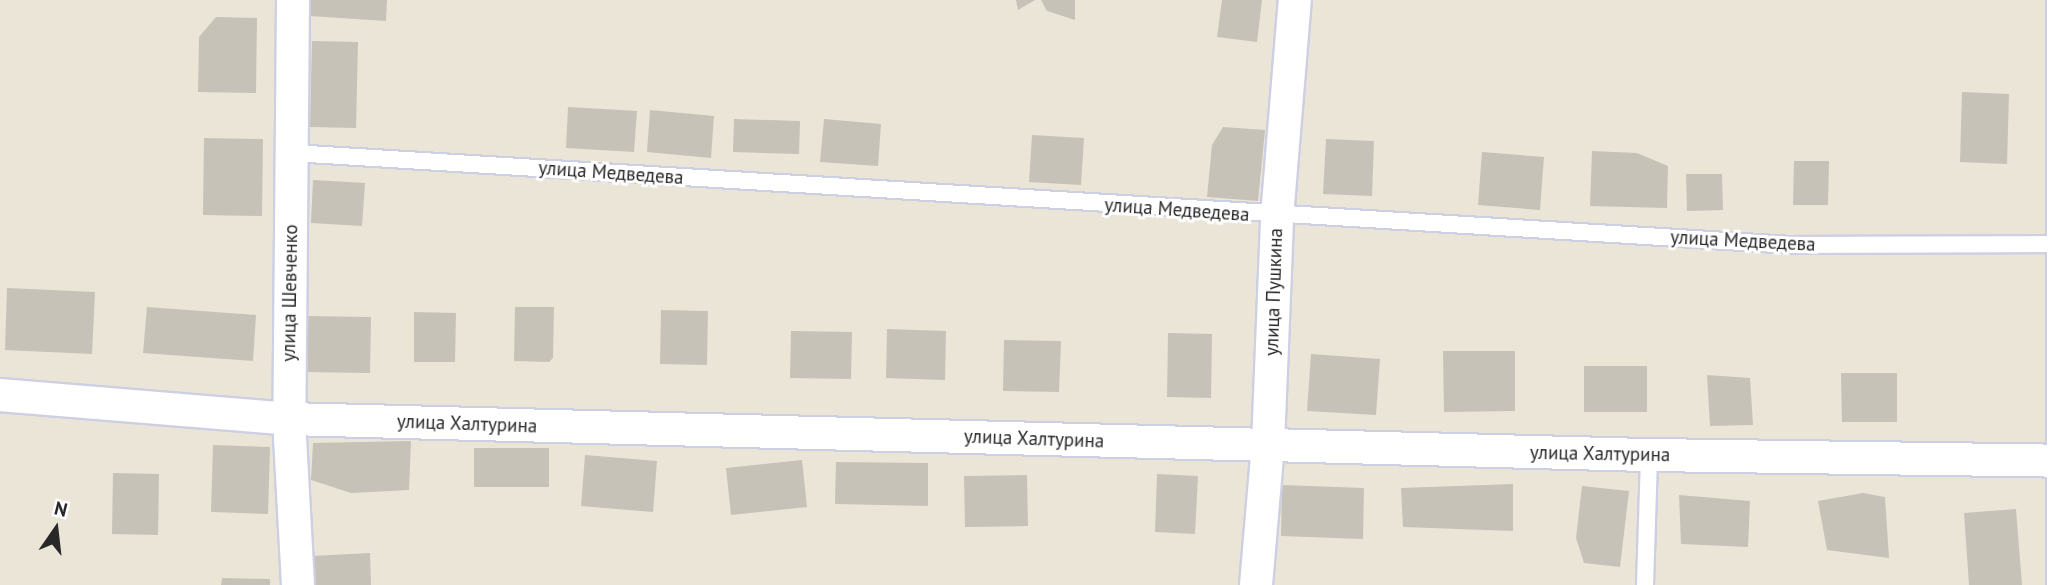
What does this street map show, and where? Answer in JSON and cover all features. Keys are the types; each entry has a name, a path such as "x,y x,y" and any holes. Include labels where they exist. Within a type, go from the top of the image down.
{"street":[{"name":"улица Шевченко","path":"293,0 289,419 298,585"},
{"name":"улица Пушкина","path":"1256,585 1268,445 1277,216 1296,0"},
{"path":"2063,0 2066,111 2063,244 2066,461 2063,585"},
{"name":"улица Халтурина","path":"0,396 289,419 1649,455 2066,461"}],"lane":[{"name":"улица Медведева","path":"292,153 1277,216 1793,245 2063,244"},
{"path":"1645,585 1649,455"}],"building":[{"path":"311,0 387,0 386,21 310,16"},
{"path":"1016,0 1035,0 1018,10"},
{"path":"1041,0 1075,0 1075,20 1047,11"},
{"path":"1222,0 1262,0 1257,42 1217,37"},
{"path":"216,17 257,18 256,93 198,92 199,37"},
{"path":"312,41 358,42 356,128 310,127"},
{"path":"1962,92 2009,94 2007,164 1960,162"},
{"path":"568,107 637,111 634,152 566,148"},
{"path":"650,110 714,116 711,158 647,152"},
{"path":"734,119 800,121 799,154 733,152"},
{"path":"824,119 881,124 878,166 820,162"},
{"path":"1223,127 1265,130 1258,201 1207,197 1212,145"},
{"path":"1032,135 1084,138 1081,185 1029,182"},
{"path":"204,138 263,139 262,216 203,215"},
{"path":"1326,139 1374,141 1372,196 1323,194"},
{"path":"1592,151 1637,153 1668,166 1667,208 1590,206"},
{"path":"1482,152 1544,157 1540,210 1478,205"},
{"path":"1794,161 1829,161 1828,205 1793,205"},
{"path":"1686,174 1722,174 1723,210 1687,211"},
{"path":"313,180 365,183 362,226 311,223"},
{"path":"7,288 95,292 92,354 5,350"},
{"path":"147,307 256,315 253,361 143,353"},
{"path":"515,307 554,307 553,358 549,362 514,361"},
{"path":"661,310 708,311 707,365 660,364"},
{"path":"414,312 456,313 455,362 414,362"},
{"path":"306,316 371,317 370,373 305,372"},
{"path":"887,329 946,331 945,380 886,378"},
{"path":"791,331 852,332 851,379 790,378"},
{"path":"1168,333 1212,334 1211,398 1167,397"},
{"path":"1004,340 1061,341 1059,392 1003,391"},
{"path":"1443,351 1515,351 1515,411 1444,412"},
{"path":"1311,354 1380,359 1376,415 1307,411"},
{"path":"1584,366 1647,366 1647,412 1584,412"},
{"path":"1841,373 1897,373 1897,422 1842,422"},
{"path":"1707,375 1750,378 1753,425 1710,426"},
{"path":"411,441 409,490 351,493 311,480 313,443"},
{"path":"213,445 270,447 268,514 211,512"},
{"path":"474,448 549,448 549,487 474,487"},
{"path":"585,455 657,461 653,512 581,506"},
{"path":"802,460 807,507 731,515 726,468"},
{"path":"836,462 928,463 928,506 835,504"},
{"path":"113,473 159,474 158,535 112,534"},
{"path":"1157,474 1198,476 1195,534 1155,532"},
{"path":"1027,475 1028,526 965,527 964,476"},
{"path":"1513,484 1513,531 1403,527 1401,488"},
{"path":"1282,485 1364,488 1363,539 1281,536"},
{"path":"1582,486 1629,491 1620,567 1584,563 1576,538"},
{"path":"1863,493 1885,497 1889,558 1827,550 1818,501"},
{"path":"1679,495 1750,501 1748,547 1681,544"},
{"path":"2016,509 2022,585 1969,585 1964,513"},
{"path":"370,553 371,585 313,585 312,556"},
{"path":"222,578 270,579 270,585 221,585"}]}
